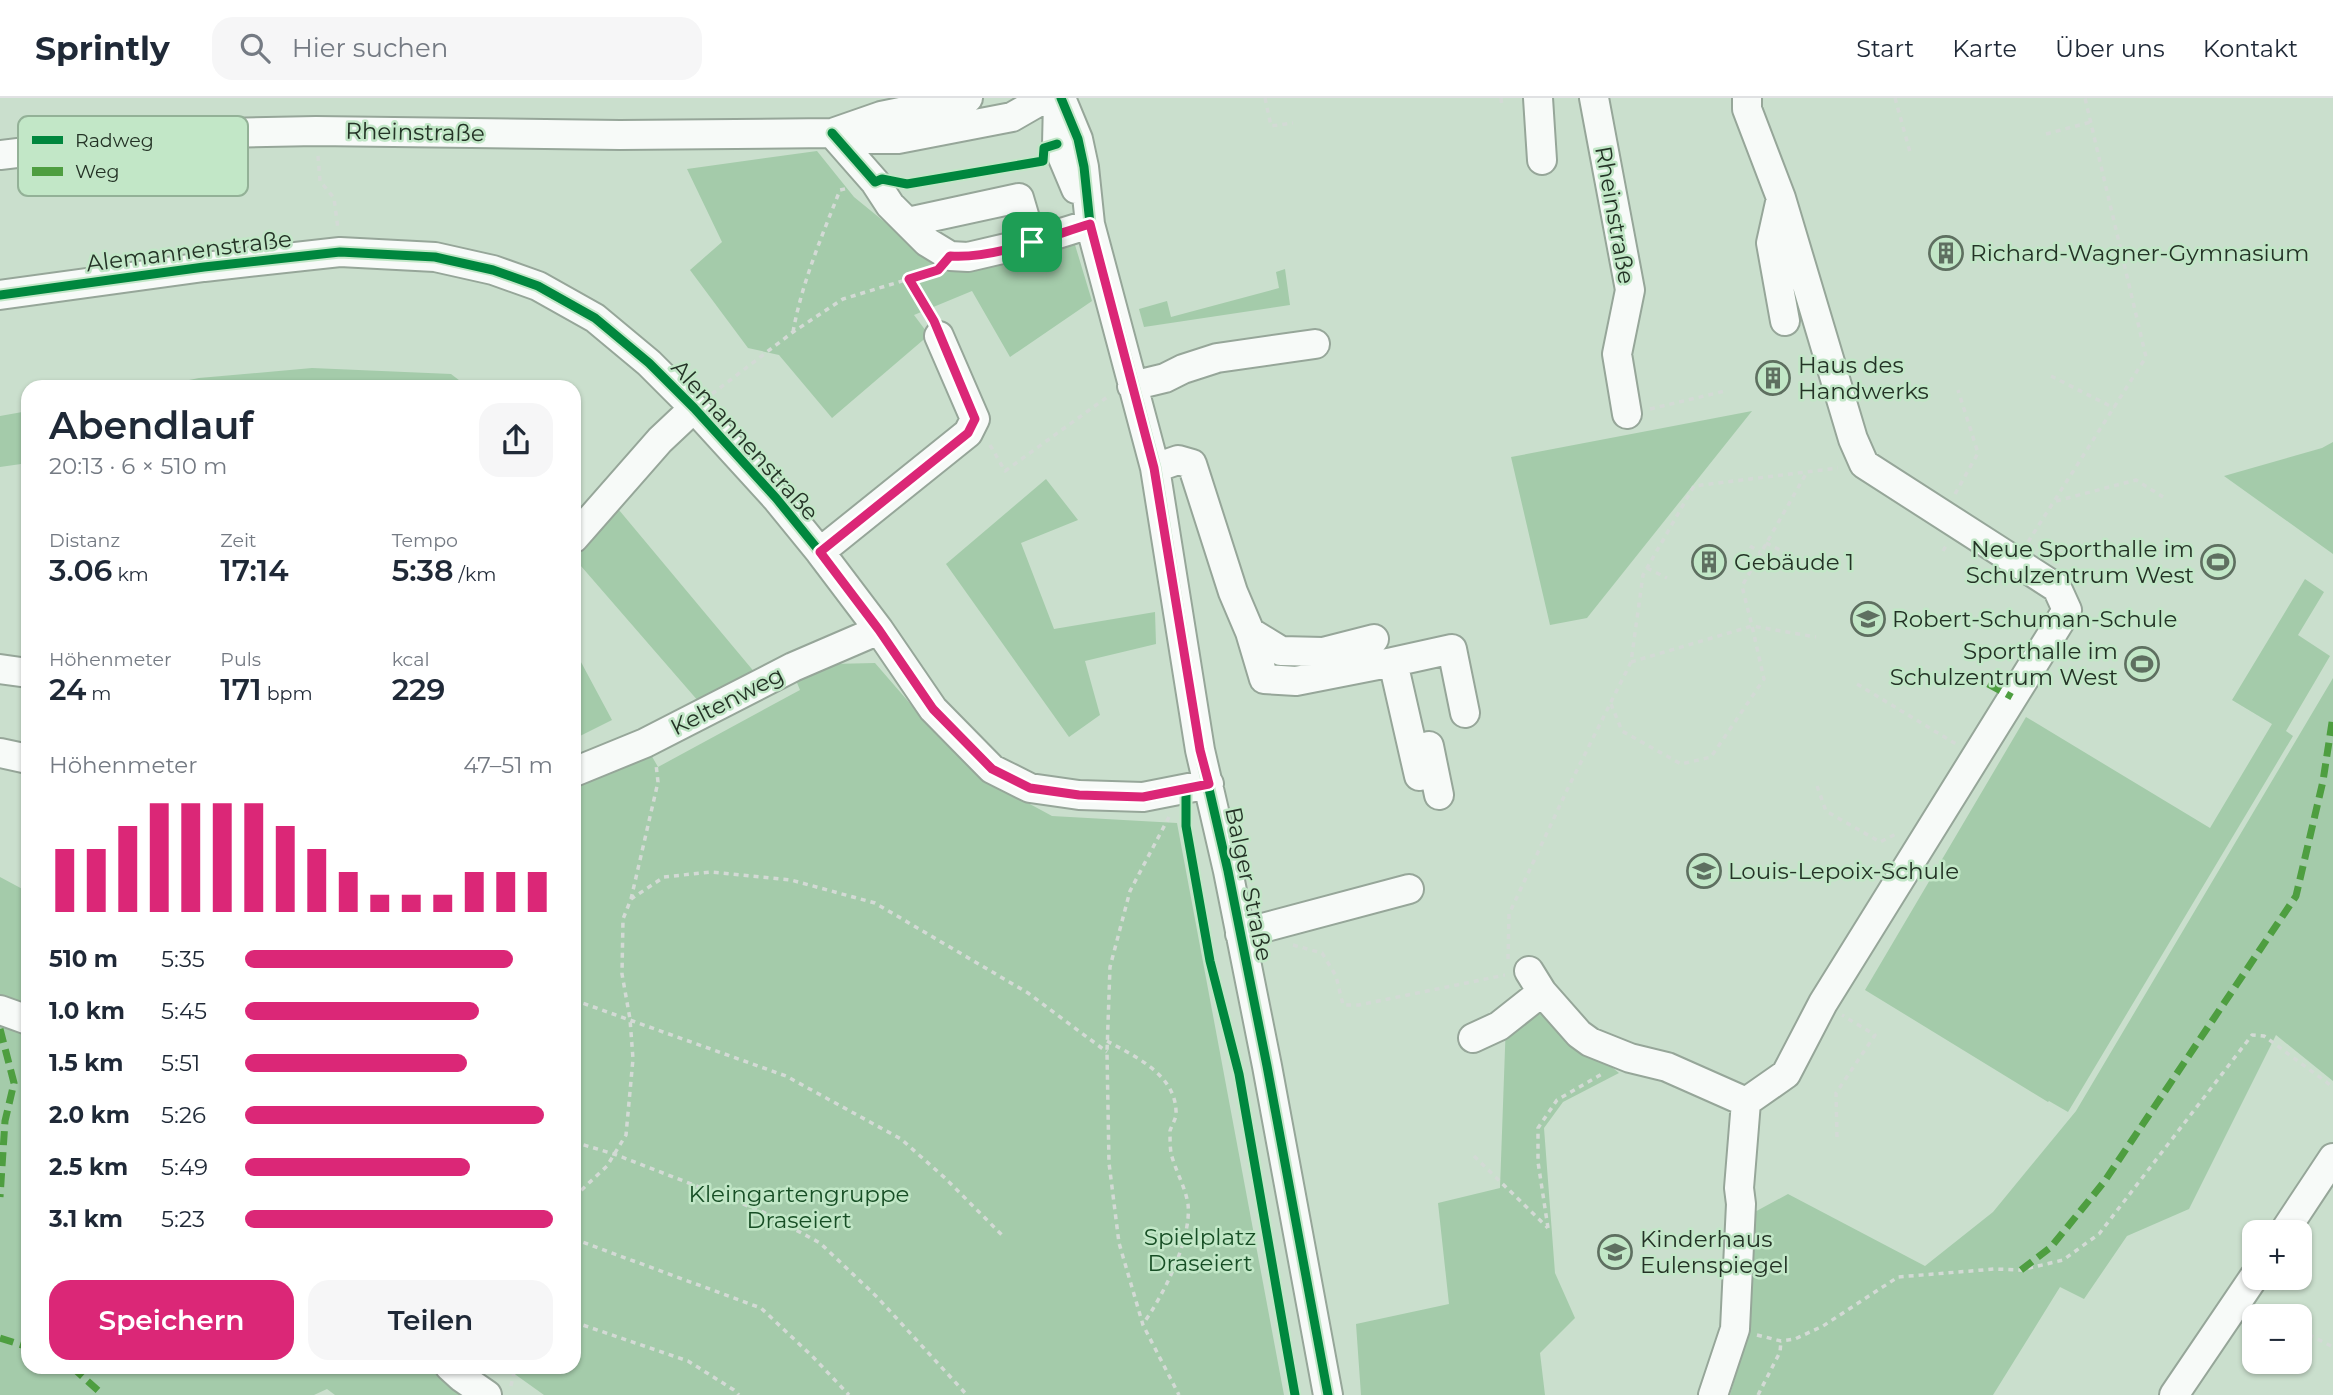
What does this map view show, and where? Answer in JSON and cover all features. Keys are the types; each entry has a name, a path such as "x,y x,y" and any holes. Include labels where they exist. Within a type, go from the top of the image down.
{"street":[{"name":"Rheinstraße","path":"832,133 881,116 968,98"},
{"name":"Rheinstraße","path":"248,132 621,135 832,133 868,139 898,139 1013,117 1045,98"},
{"name":"Balger Straße","path":"1060,98 1078,139 1090,224 1154,468 1200,750 1268,1066 1328,1395"},
{"path":"1538,98 1542,160"},
{"name":"Rheinstraße","path":"1594,98 1630,290 1617,354 1627,414"},
{"path":"1746,1102 1786,1074 1823,1003 2067,610 2057,588 1864,464 1853,439 1781,198 1747,109 1747,98"},
{"path":"832,133 875,182 890,205 927,242 950,256 968,257 1032,242 1090,224"},
{"name":"Rheinstraße","path":"0,155 18,153"},
{"path":"908,222 1019,198 1032,242"},
{"path":"1781,198 1771,243 1785,321"},
{"name":"Alemannenstraße","path":"0,296 204,267 340,253 435,257 493,270 538,286 595,318 649,363 694,408 776,498 820,552 879,630 933,709 992,769 1030,788 1079,795 1143,797 1209,784"},
{"path":"939,336 975,419"},
{"path":"1131,381 1165,378 1217,358 1315,344"},
{"path":"581,530 660,440 694,408"},
{"name":"Alemannenstraße","path":"820,552 968,433 975,419"},
{"path":"1154,468 1178,460 1192,464 1264,678 1296,681 1452,649 1465,713"},
{"name":"Keltenweg","path":"581,769 645,743 793,667 879,630"},
{"path":"1250,632 1282,651 1322,652 1374,639"},
{"path":"1402,659 1419,776"},
{"path":"1402,659 1439,795"},
{"path":"0,669 21,672"},
{"path":"0,753 21,758"},
{"path":"1240,934 1409,889"},
{"path":"1473,1038 1499,1026 1526,979 1590,1042 1630,1058 1667,1067 1746,1102"},
{"path":"0,1010 21,1018"},
{"path":"1713,1395 1735,1329 1741,1204 1739,1188 1746,1102"},
{"path":"2292,1220 2333,1158"},
{"path":"2174,1395 2245,1290"},
{"path":"458,1374 487,1395"}],"path":[{"path":"1265,98 1271,127 1293,123"},
{"path":"1501,98 1502,107"},
{"path":"1895,98 1910,152"},
{"path":"2016,561 2146,357 2085,98"},
{"path":"2046,134 2091,122"},
{"path":"316,131 320,181 334,198 338,233"},
{"path":"793,331 799,298 840,190 875,182"},
{"path":"694,408 793,331 843,299 938,270 950,256"},
{"path":"909,279 934,321 939,336"},
{"path":"2051,376 2114,408"},
{"path":"975,419 1004,471 1131,381"},
{"path":"1944,515 1978,453 1958,390"},
{"path":"1627,414 1725,391"},
{"path":"1283,944 1322,953 1336,976 1343,1005 1359,1005 1526,979 1509,914 1631,662 1643,575 1694,486 1864,464"},
{"path":"1611,703 1622,731 1681,764 1711,757 1764,679 1741,586 1807,472"},
{"path":"2054,501 2136,480 2163,497"},
{"path":"1766,542 1780,550"},
{"path":"1750,546 1760,552"},
{"path":"1647,568 1667,578"},
{"path":"1631,662 1752,626 1816,637"},
{"path":"1857,684 1976,756"},
{"path":"581,1190 607,1166 626,1135 634,1059 622,974 621,937 623,919 631,899 658,782 658,767"},
{"path":"1817,786 1826,811 1880,842 1915,824 1933,826"},
{"path":"1170,792 1170,814 1130,891 1110,967 1107,1052 1110,1163 1119,1243 1143,1325 1179,1395"},
{"path":"631,899 664,877 711,872 790,880 875,903 1027,993 1107,1052"},
{"path":"581,1002 786,1076 901,1139 946,1178 1002,1235"},
{"path":"1823,1003 1875,1035 1836,1093 1837,1136"},
{"path":"1735,1329 1781,1341 1795,1339 1823,1326 1898,1277 1994,1269 2021,1270 2063,1261 2099,1234 2252,1035 2264,1036 2333,1087"},
{"path":"1107,1041 1143,1061 1164,1080 1174,1099 1177,1113 1170,1131 1171,1153 1188,1205 1186,1234 1168,1278 1143,1325"},
{"path":"1474,1156 1548,1228 1538,1162 1538,1128 1557,1100 1630,1058"},
{"path":"581,1144 614,1154 761,1211 820,1243 877,1297 967,1395"},
{"path":"581,1241 761,1308 849,1395"},
{"path":"581,1324 688,1361 739,1395"},
{"path":"2312,1336 2333,1347"},
{"path":"1758,1395 1780,1352 1781,1341"},
{"path":"509,1395 514,1374"}],"green space":[{"path":"817,151 854,197 946,272 993,264 1072,235 1092,301 1010,357 972,291 914,315 929,335 832,418 779,355 748,348 690,270 722,242 687,169"},
{"path":"1285,269 1290,305 1144,327 1139,309 1167,301 1171,317 1279,288 1276,272"},
{"path":"312,368 451,374 459,380 189,380"},
{"path":"1752,411 1587,618 1550,625 1511,457"},
{"path":"21,412 21,464 0,467 0,416"},
{"path":"2333,442 2333,554 2224,476 2322,448"},
{"path":"1046,479 1078,520 1021,543 1054,629 1155,612 1156,644 1085,661 1100,715 1069,737 946,564"},
{"path":"619,510 756,674 699,702 581,566 581,551"},
{"path":"2305,579 2324,592 2298,635 2330,656 2286,731 2293,736 2068,1112 1865,990 2026,717 2210,828 2272,724 2232,700"},
{"path":"581,662 612,720 581,736"},
{"path":"875,663 933,730 987,781 1052,816 1177,823 1284,1395 544,1395 515,1374 581,1374 581,780 650,753 658,767 800,690 795,678 832,664"},
{"path":"2333,678 2333,1081 2276,1035 2189,1209 2127,1236 2084,1299 2060,1287 1993,1395 1730,1395 1747,1338 1752,1283 1751,1214 1788,1194 1925,1266 1993,1212 2076,1111"},
{"path":"0,877 21,888 21,1374 458,1374 487,1395 335,1395 327,1389 314,1395 0,1395"},
{"path":"1540,1008 1619,1073 1563,1102 1544,1128 1555,1273 1575,1318 1540,1353 1545,1395 1361,1395 1356,1324 1449,1304 1438,1203 1500,1188 1506,1021"}],"marked path":[{"path":"820,552 968,433 975,419 939,336"},
{"path":"1988,684 2012,697"},
{"path":"2021,1270 2051,1247 2104,1182 2296,896 2323,781 2333,716"},
{"path":"0,1029 14,1083 5,1121 0,1197"},
{"path":"0,1338 21,1345"},
{"path":"80,1374 103,1395"}],"cycle path":[{"path":"1061,98 1078,139 1090,224 1155,468 1200,750 1228,871 1267,1066 1328,1395"},
{"path":"832,133 875,182 882,179 907,184 1043,161 1044,148 1057,144"},
{"path":"0,295 204,267 340,252 435,257 493,270 538,286 595,318 649,363 694,408 776,498 820,552 879,630 933,709 992,769 1030,788 1079,795 1143,797 1209,784"},
{"path":"1186,789 1186,826 1210,961 1239,1074 1295,1395"}],"place":[{"name":"Richard-Wagner-Gymnasium","path":"1946,253"},
{"name":"Haus des Handwerks","path":"1773,378"},
{"name":"Gebäude 1","path":"1709,562"},
{"name":"Neue Sporthalle im Schulzentrum West","path":"2218,562"},
{"name":"Robert-Schuman-Schule","path":"1868,619"},
{"name":"Sporthalle im Schulzentrum West","path":"2142,664"},
{"name":"Louis-Lepoix-Schule","path":"1704,871"},
{"name":"Kinderhaus Eulenspiegel","path":"1615,1252"}],"route":[{"path":"1090,224 1154,468 1200,750 1209,784 1143,797 1079,795 1030,788 992,769 933,709 879,630 820,552 968,433 975,419 934,321 909,279 938,270 950,256 968,257 1032,242 1090,224"}],"park label":[{"name":"Kleingartengruppe Draseiert","path":"799,1207"},
{"name":"Spielplatz Draseiert","path":"1200,1250"}]}
